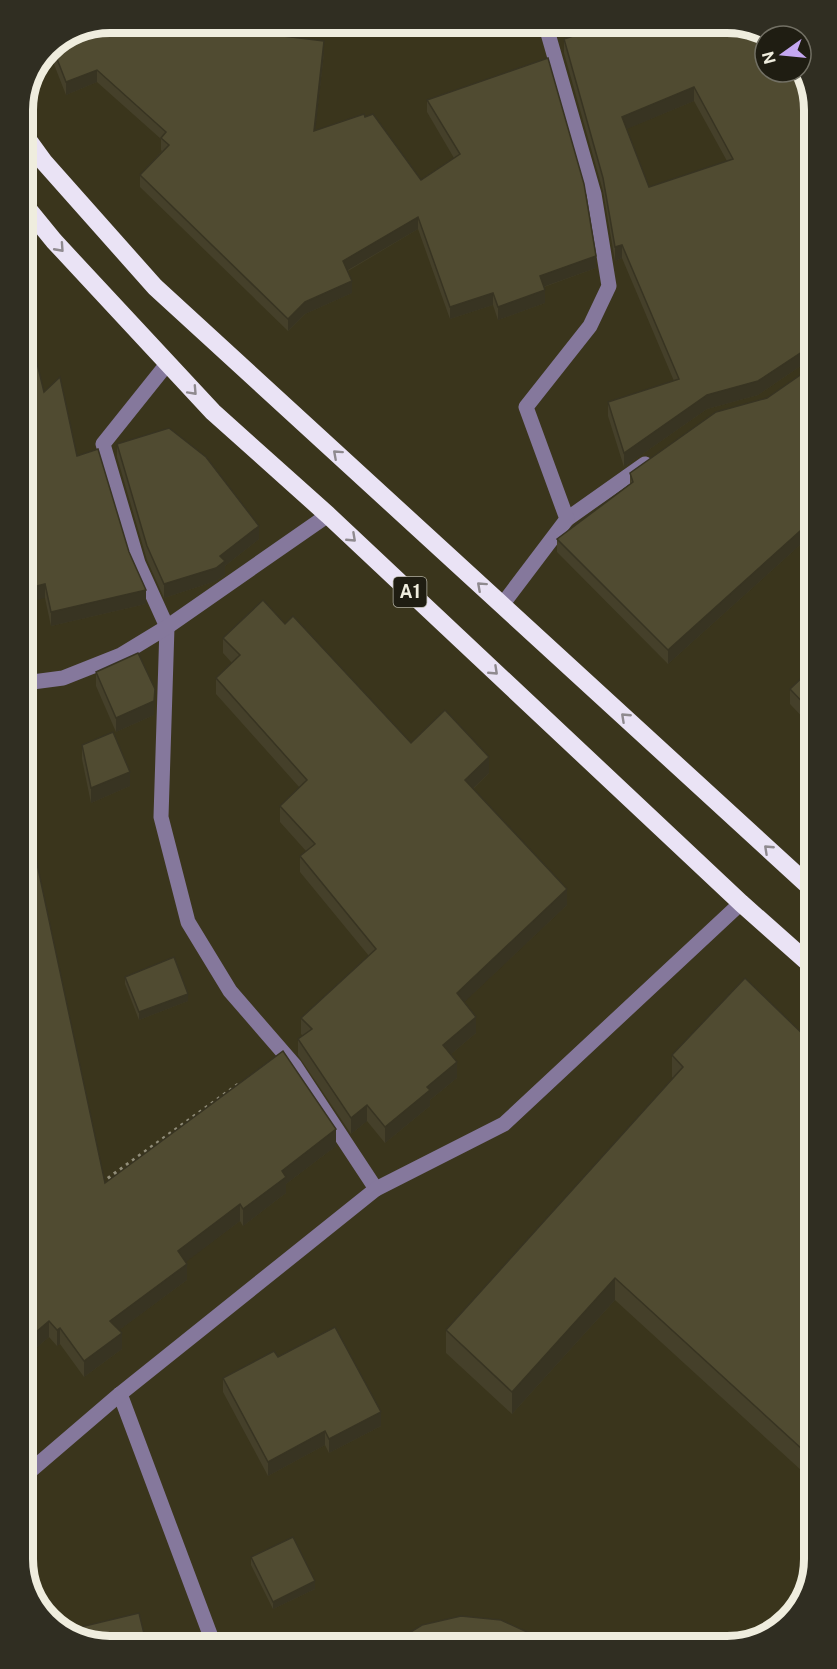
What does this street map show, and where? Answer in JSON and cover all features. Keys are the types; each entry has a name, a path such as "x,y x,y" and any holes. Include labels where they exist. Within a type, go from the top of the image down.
{"highway":[{"path":"33,147 155,287 804,882"},
{"name":"A1","path":"33,216 54,242 213,412 328,515 741,903 804,959"}],"street":[{"path":"548,33 594,194 609,286 590,326 526,407 567,519"},
{"path":"167,364 103,444 138,562 167,627 161,817 188,922 230,991 302,1075 376,1189"},
{"path":"502,605 567,519 654,458"},
{"path":"33,682 63,678 121,655 167,627 328,515"},
{"path":"33,1468 120,1394 376,1189 504,1124 741,903"},
{"path":"120,1394 211,1636"}],"path":[{"path":"99,1184 284,1052"}],"building":[{"path":"258,33 324,41 314,131 364,114 365,117 373,114 421,180 460,154 427,100 548,58 584,184 596,256 540,276 545,290 498,307 493,293 450,307 418,217 343,261 352,281 305,302 288,319 140,175 169,145 161,138 166,132 97,70 66,82 56,56 72,43 100,34"},
{"path":"572,33 742,34 753,38 753,84 799,84 803,95 804,110 804,351 758,381 707,395 624,453 608,402 679,379 622,245 615,247 603,178 564,39 573,36","holes":["694,87 733,159 649,187 622,117"]},
{"path":"33,347 44,392 60,377 77,456 98,449 129,552 146,590 51,612 45,584 33,587"},
{"path":"804,372 804,527 668,650 557,539 633,482 630,473 716,412 767,398"},
{"path":"169,428 206,457 259,526 220,556 225,561 216,568 164,584 147,546 117,444"},
{"path":"263,600 285,624 293,616 411,743 445,710 489,757 465,780 567,889 457,993 476,1017 443,1045 457,1062 427,1087 430,1090 385,1127 367,1105 351,1118 298,1039 312,1029 301,1018 376,949 300,856 315,844 280,806 307,780 216,678 240,655 223,638"},
{"path":"138,653 155,689 154,701 116,718 96,672"},
{"path":"804,676 804,704 790,689"},
{"path":"113,732 130,772 91,788 82,745"},
{"path":"33,845 105,1183 283,1051 336,1129 282,1171 286,1177 243,1209 240,1204 178,1251 187,1264 110,1321 122,1333 84,1361 60,1328 57,1330 49,1321 36,1332 33,1328"},
{"path":"174,957 188,994 139,1012 125,977"},
{"path":"745,978 804,1035 804,1451 615,1278 512,1392 446,1330 683,1067 672,1055"},
{"path":"335,1327 381,1412 329,1439 325,1431 268,1462 223,1378 274,1351 278,1357"},
{"path":"293,1537 315,1581 273,1602 251,1557"},
{"path":"139,1613 145,1636 95,1635 76,1628"},
{"path":"461,1616 501,1620 536,1636 404,1636 422,1625"}]}
